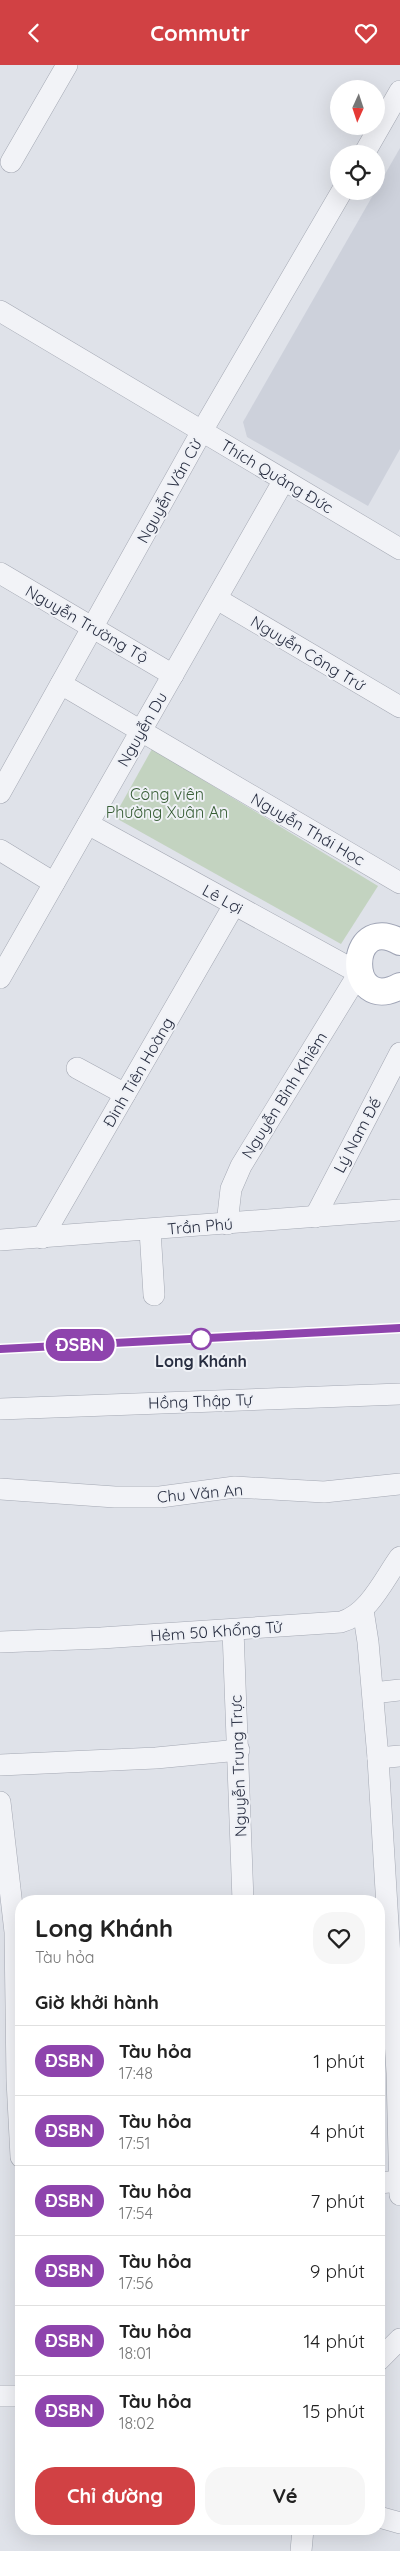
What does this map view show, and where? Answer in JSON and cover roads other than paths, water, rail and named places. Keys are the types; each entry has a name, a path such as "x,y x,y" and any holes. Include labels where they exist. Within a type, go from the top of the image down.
{"main road":[{"path":"398,933 378,938 364,947 358,959 359,973 366,983 385,991 399,988"}],"street":[{"path":"12,162 67,65"},
{"path":"369,145 400,91"},
{"name":"Nguyễn Văn Cừ","path":"0,793 202,431 337,200"},
{"name":"Thích Quảng Đức","path":"0,311 400,549"},
{"name":"Nguyễn Du","path":"0,978 284,480"},
{"name":"Nguyễn Trường Tộ","path":"0,573 173,675"},
{"name":"Nguyễn Công Trứ","path":"217,599 400,707"},
{"name":"Nguyễn Thái Học","path":"61,684 400,883"},
{"name":"Lê Lợi","path":"88,824 359,973"},
{"path":"0,851 54,883"},
{"name":"Đinh Tiên Hoàng","path":"42,1238 234,905"},
{"name":"Nguyễn Bỉnh Khiêm","path":"227,1224 231,1189 241,1166 359,973"},
{"name":"Lý Nam Đế","path":"315,1217 400,1053"},
{"path":"77,1068 125,1094"},
{"name":"Trần Phú","path":"0,1240 400,1210"},
{"path":"150,1230 154,1295"},
{"name":"Hồng Thập Tự","path":"0,1409 400,1393"},
{"name":"Chu Văn An","path":"0,1489 115,1497 160,1497 235,1487 324,1492 400,1484"},
{"name":"Hẻm 50 Khổng Tử","path":"0,1642 233,1630 341,1622 352,1619 363,1610 400,1557"},
{"path":"363,1610 378,1758 389,1913 393,2186"},
{"name":"Nguyễn Trung Trực","path":"233,1630 243,1895"},
{"path":"372,1693 400,1690"},
{"path":"0,1765 156,1758 238,1750"},
{"path":"378,1758 400,1755"},
{"path":"0,1802 12,1932 15,2021"},
{"path":"385,2354 400,2339"},
{"path":"0,2396 15,2396"},
{"path":"385,2519 400,2523"},
{"path":"301,2551 302,2535"}],"railway":[{"path":"0,1349 400,1328"}],"train":[{"name":"ĐSBN","path":"0,1349 400,1328"}],"place":[{"name":"Long Khánh","path":"201,1339"}],"park label":[{"name":"Công viên Phường Xuân An","path":"167,803"}]}
